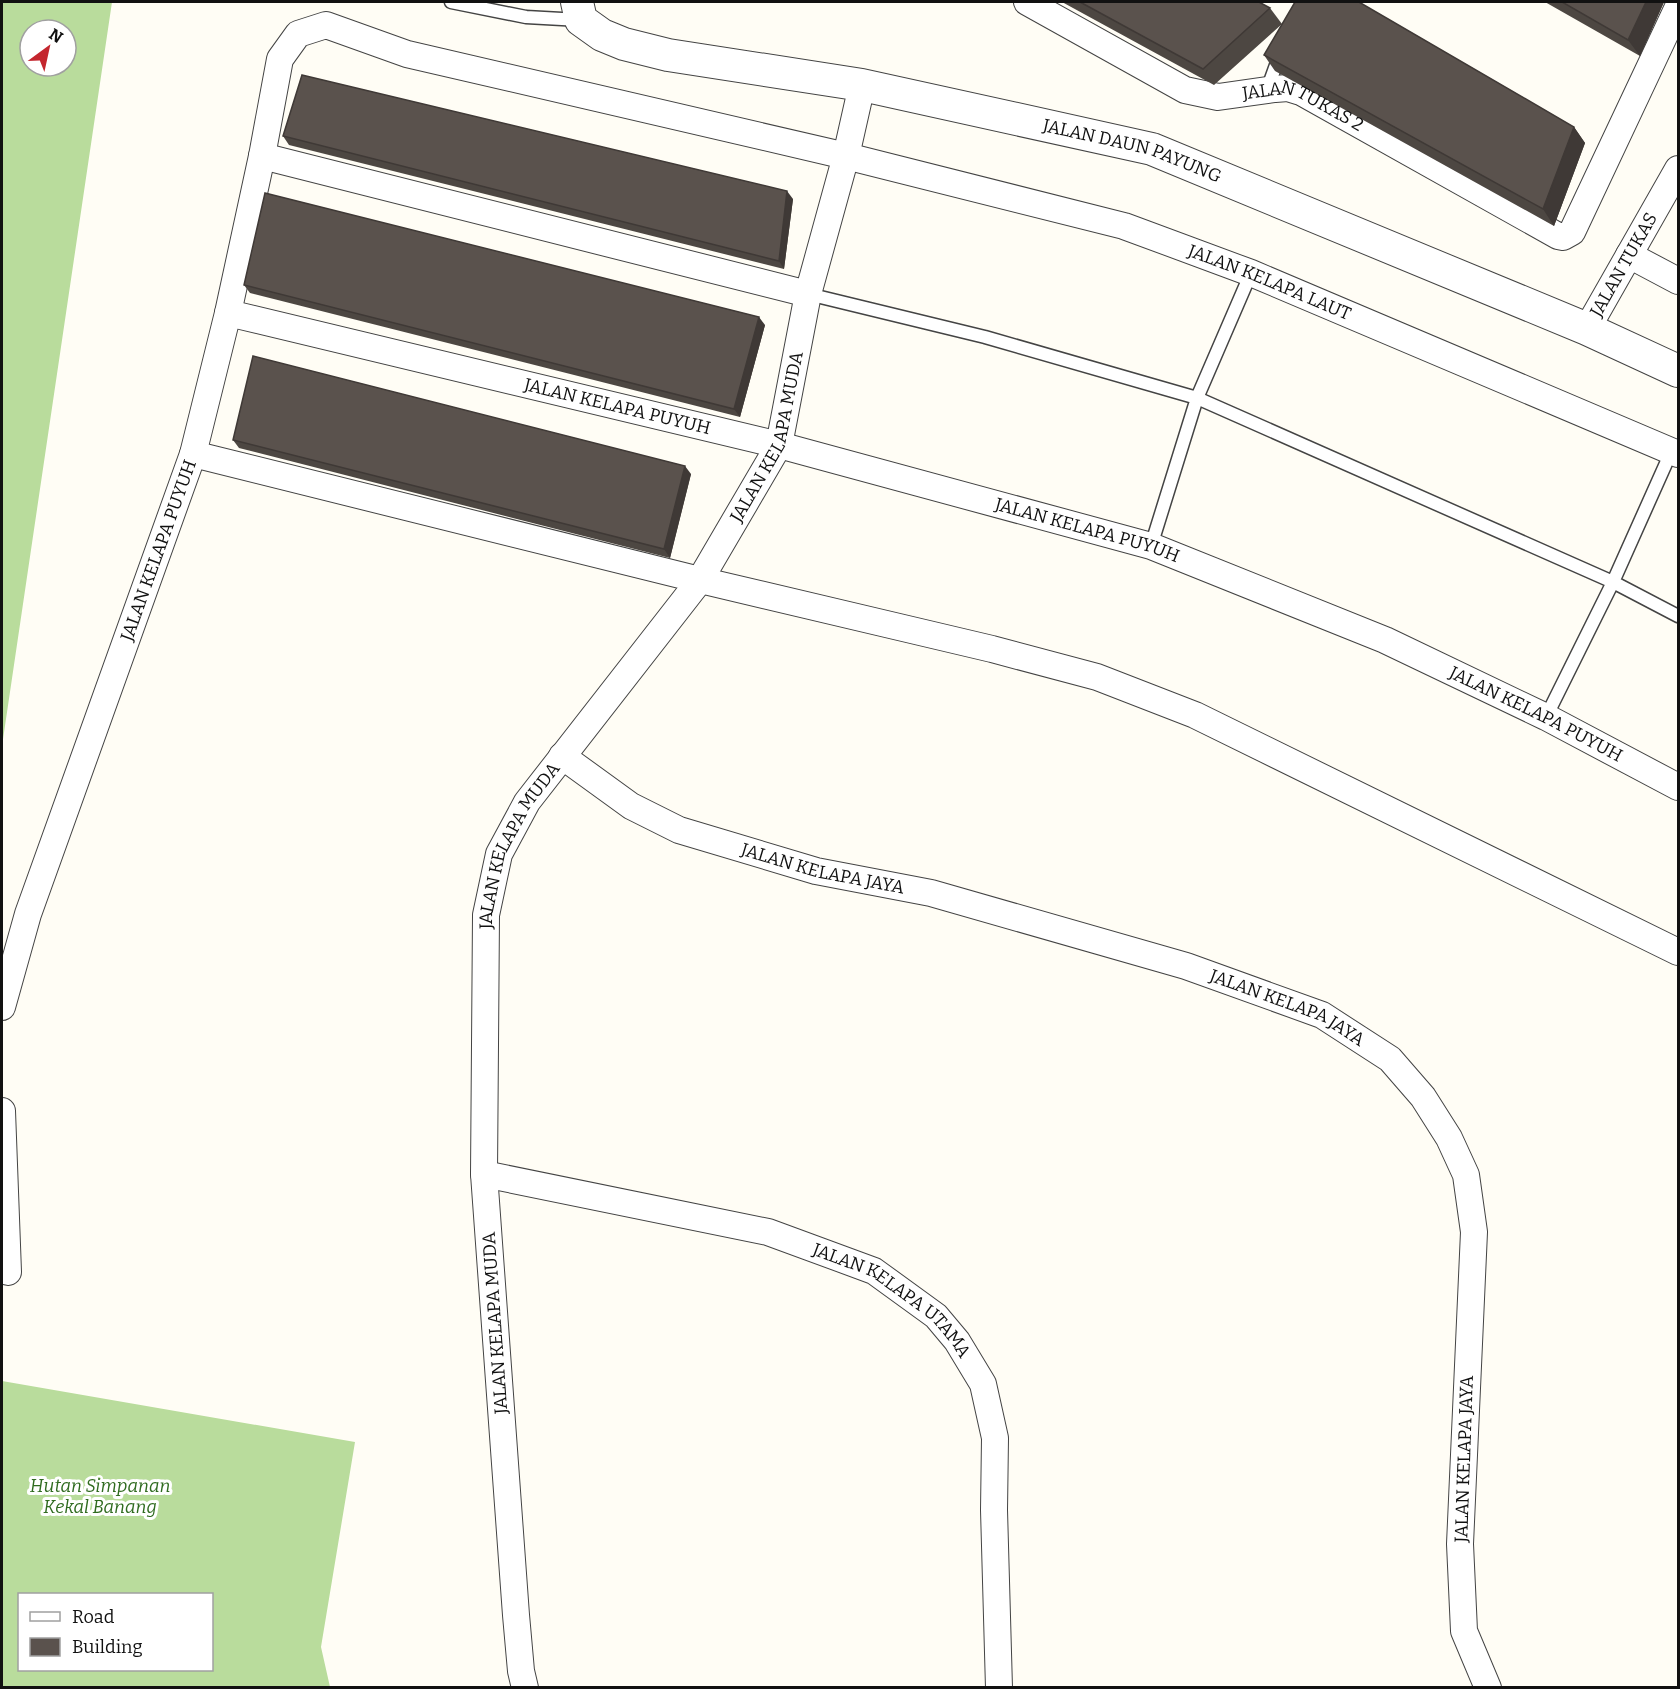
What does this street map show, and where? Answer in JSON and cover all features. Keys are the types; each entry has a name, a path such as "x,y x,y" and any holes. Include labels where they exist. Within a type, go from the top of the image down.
{"street":[{"name":"JALAN TUKAS 2","path":"1027,2 1185,90 1218,97 1288,88 1301,92 1563,237 1572,232 1678,7"},
{"name":"JALAN DAUN PAYUNG","path":"579,11 602,35 624,44 668,55 862,85 1152,149 1587,329 1678,371"},
{"name":"JALAN KELAPA LAUT","path":"228,313 262,156 280,59 298,34 326,25 407,54 846,156 1124,226 1251,273 1675,452"},
{"name":"JALAN KELAPA MUDA","path":"525,1688 521,1671 516,1616 484,1174 486,915 500,854 527,802 700,580 779,445 808,294 846,156 862,85"},
{"path":"262,156 808,294"},
{"name":"JALAN TUKAS","path":"1587,329 1678,169"},
{"path":"1629,255 1678,281"},
{"name":"JALAN KELAPA PUYUH","path":"2,1007 28,914 193,454 228,313 779,445 1151,546 1385,640 1546,717 1678,787"},
{"path":"193,454 700,580 992,649 1097,677 1195,715 1678,952"},
{"name":"JALAN KELAPA JAYA","path":"562,756 632,806 679,830 816,871 931,893 1186,966 1322,1015 1390,1059 1423,1097 1449,1138 1467,1175 1472,1205 1474,1232 1460,1545 1464,1631 1488,1688"},
{"path":"2,1111 8,1272"},
{"name":"JALAN KELAPA UTAMA","path":"484,1174 768,1233 873,1271 936,1316 957,1341 983,1384 995,1438 994,1510 999,1688"}],"lane":[{"path":"451,2 526,17 579,11"},
{"path":"1267,90 1285,40"},
{"path":"1151,546 1197,398 1251,273"},
{"path":"808,294 985,337 1197,398 1613,582 1678,616"},
{"path":"1546,717 1675,452"}],"green space":[{"path":"2,2 112,2 2,746"},
{"name":"Hutan Simpanan Kekal Banang","path":"2,1381 355,1442 321,1647 330,1687 2,1687"}],"building":[{"path":"1080,2 1259,2 1270,8 1203,69"},
{"path":"1295,2 1359,2 1574,127 1543,209 1264,55"},
{"path":"1562,2 1646,2 1628,40"},
{"path":"302,75 787,191 779,261 283,136"},
{"path":"265,193 759,317 734,409 244,285"},
{"path":"253,356 685,466 664,549 233,440"}]}
